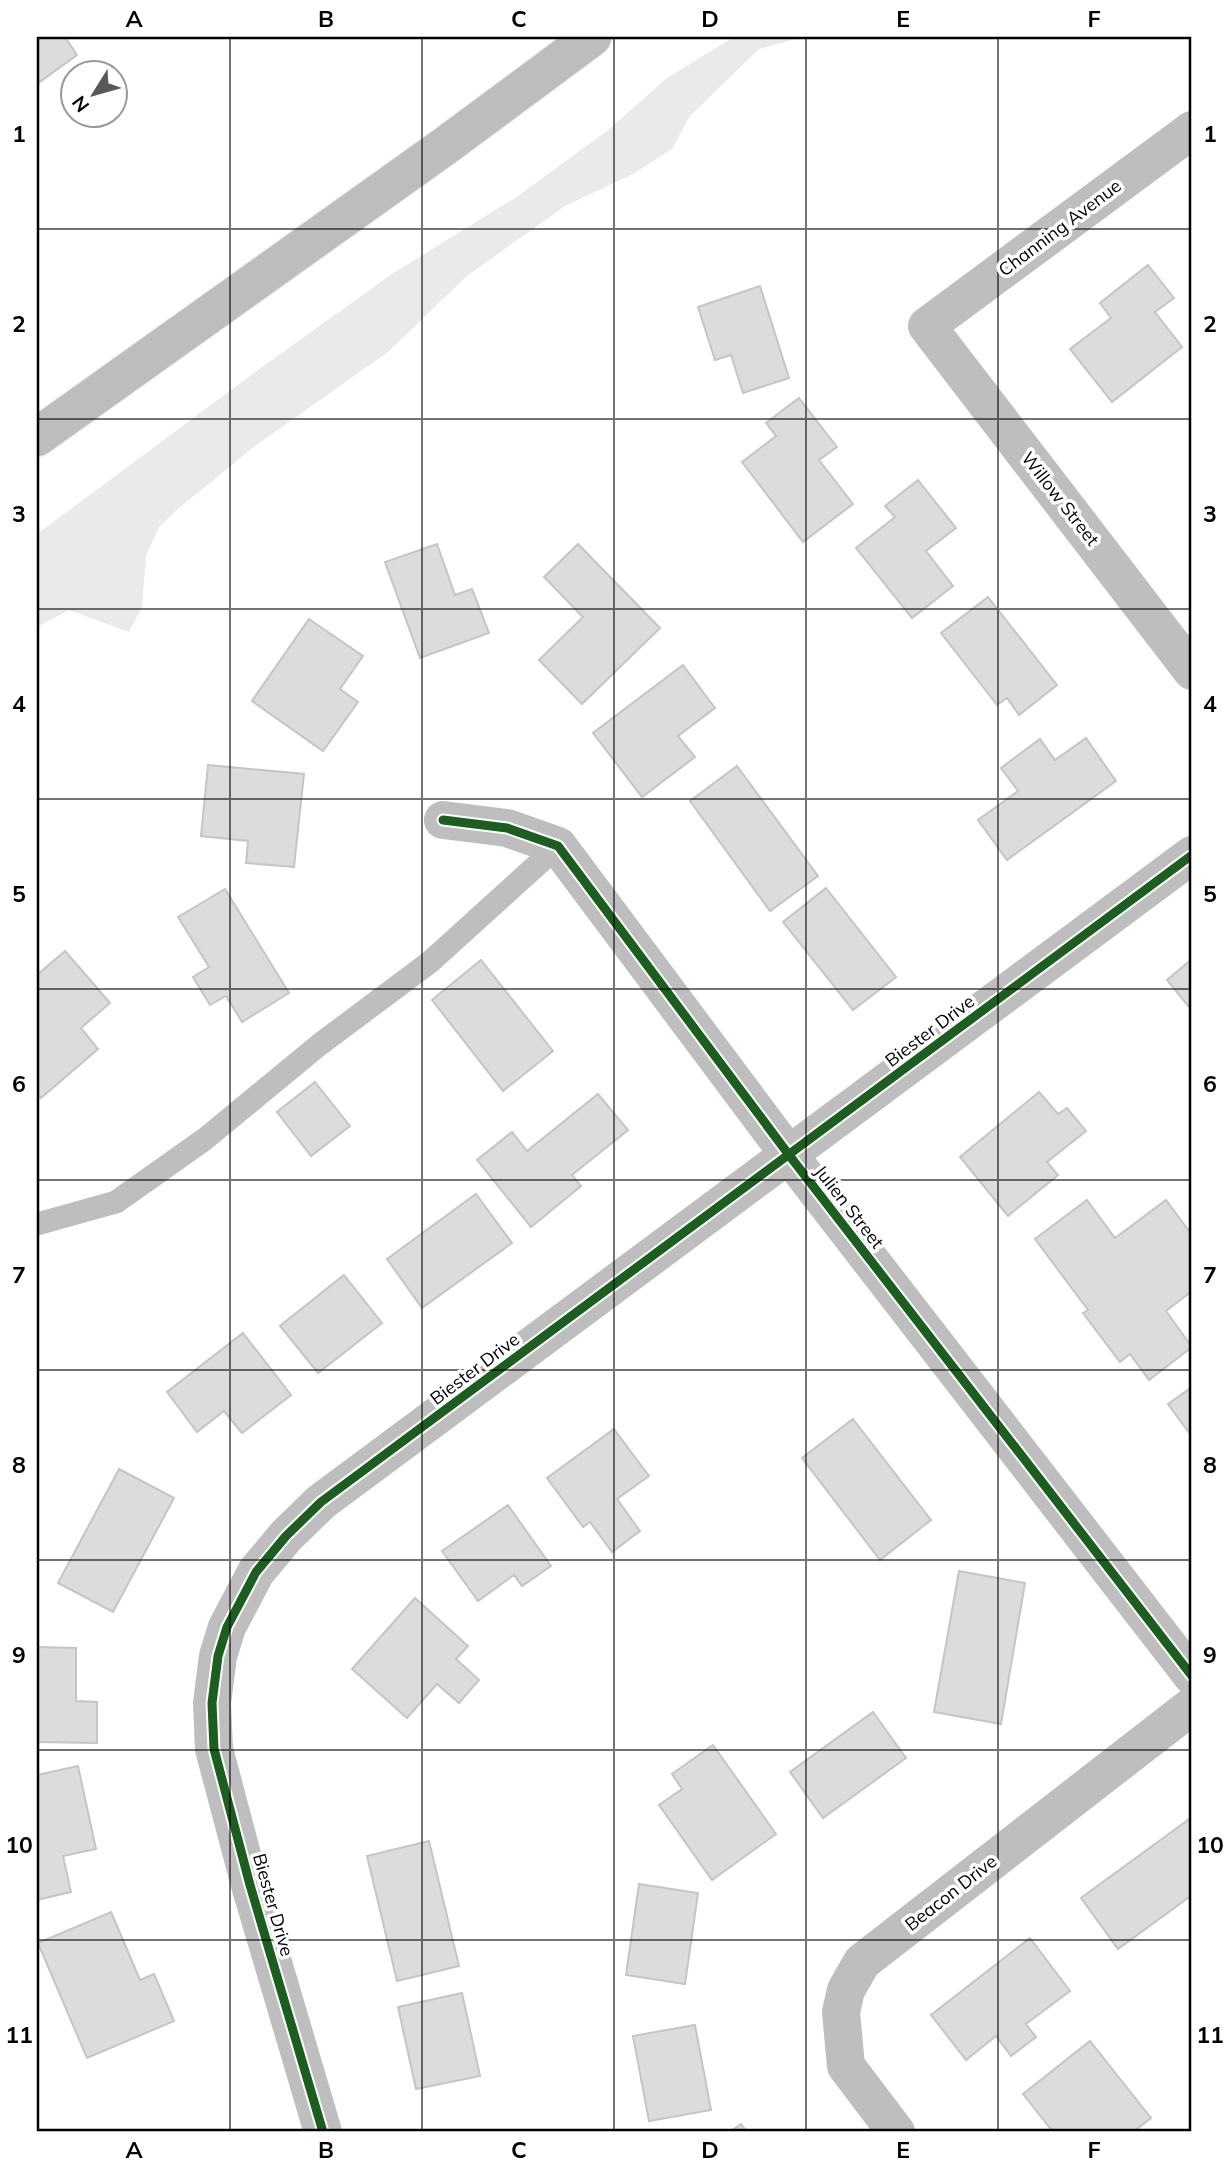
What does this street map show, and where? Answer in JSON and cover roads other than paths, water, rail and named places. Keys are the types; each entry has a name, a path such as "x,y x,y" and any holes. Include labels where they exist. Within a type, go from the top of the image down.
{"main road":[{"path":"37,437 445,146 592,37"}],"street":[{"name":"Channing Avenue","path":"927,326 1192,130"},
{"name":"Willow Street","path":"927,326 1192,671"},
{"path":"443,820 507,828 558,846"},
{"name":"Julien Street","path":"558,846 789,1155 1192,1676"},
{"name":"Biester Drive","path":"323,2132 250,1885 214,1749 212,1703 218,1657 227,1627 256,1572 286,1536 321,1502 1192,855"},
{"name":"Beacon Drive","path":"896,2132 846,2066 842,2012 846,1990 862,1962 1192,1706"}],"lane":[{"path":"37,1224 116,1202 205,1139 319,1045 430,962 558,846"}]}
